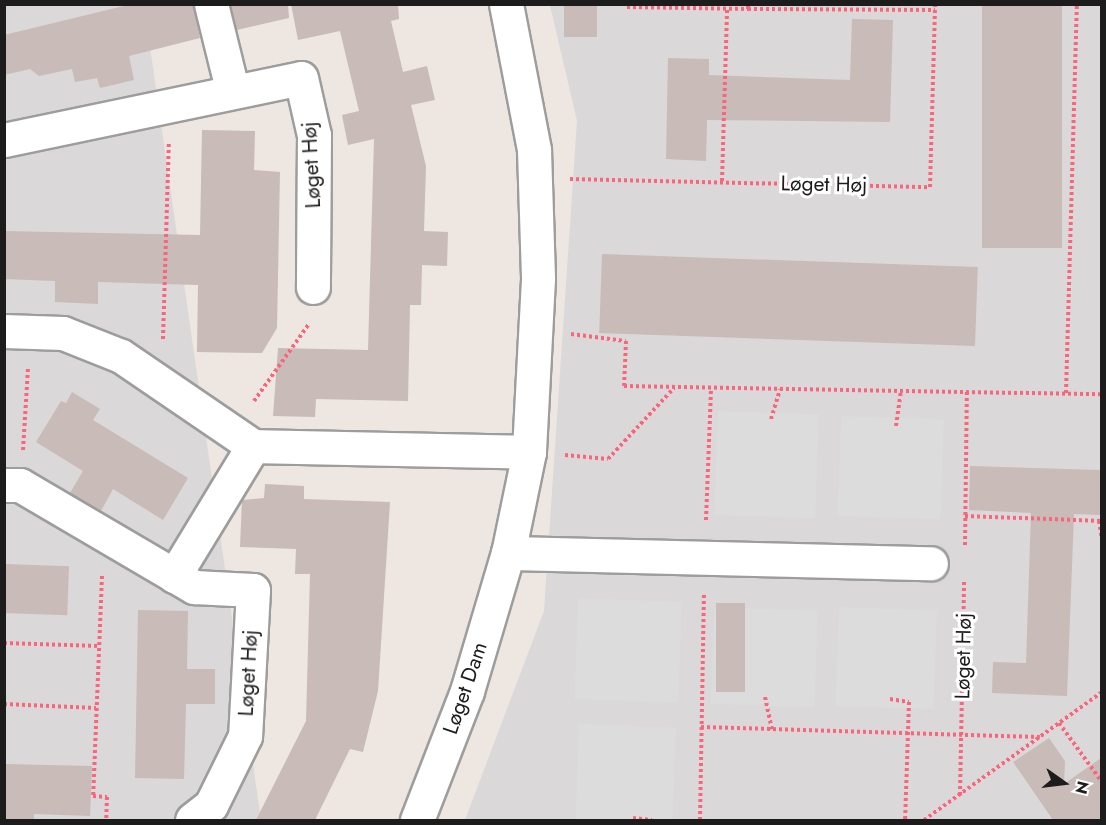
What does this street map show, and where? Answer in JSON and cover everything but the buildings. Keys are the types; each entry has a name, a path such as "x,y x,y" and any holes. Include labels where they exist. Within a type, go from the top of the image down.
{"street":[{"path":"211,4 232,89"},
{"path":"506,4 535,178 538,331 529,452 508,553 931,563"},
{"name":"Løget Høj","path":"4,140 232,89 302,78 314,135 313,287"},
{"path":"4,331 63,333 121,356 243,439 529,452"},
{"path":"174,576 243,439"},
{"name":"Løget Høj","path":"12,485 194,587 253,590 245,736 211,804 192,820"},
{"name":"Løget Dam","path":"417,820 467,691 508,553"}],"path":[{"path":"1066,393 1077,4"},
{"path":"627,7 935,7"},
{"name":"Løget Høj","path":"535,178 930,187 935,7"},
{"path":"722,182 727,8"},
{"path":"161,382 170,103"},
{"path":"243,439 312,320 313,287"},
{"path":"538,331 626,341 624,386 1101,394"},
{"path":"12,485 30,371 23,361"},
{"path":"529,452 608,459 674,388"},
{"path":"700,820 711,388"},
{"path":"771,420 780,389"},
{"path":"896,426 901,391"},
{"path":"964,551 967,392"},
{"path":"965,516 1100,521 1101,540"},
{"path":"104,535 93,796 107,797 106,820"},
{"name":"Løget Høj","path":"960,795 964,574"},
{"path":"4,643 99,646"},
{"path":"924,820 1101,692"},
{"path":"765,697 772,729"},
{"path":"890,699 909,702 905,820"},
{"path":"4,704 96,708"},
{"path":"1059,723 1101,782"},
{"path":"701,727 1040,736"},
{"path":"633,818 652,820"}],"shaded area":[{"path":"5,5 144,5 261,820 5,820"},
{"path":"550,5 1101,5 1101,820 465,820 544,611 577,121"},
{"path":"718,411 819,415 815,518 714,515"},
{"path":"841,416 944,420 940,520 838,516"},
{"path":"578,598 682,602 678,703 574,699"},
{"path":"714,607 818,611 815,708 711,704"},
{"path":"839,607 937,610 933,709 836,706"},
{"path":"579,724 676,727 673,820 576,820"}]}
